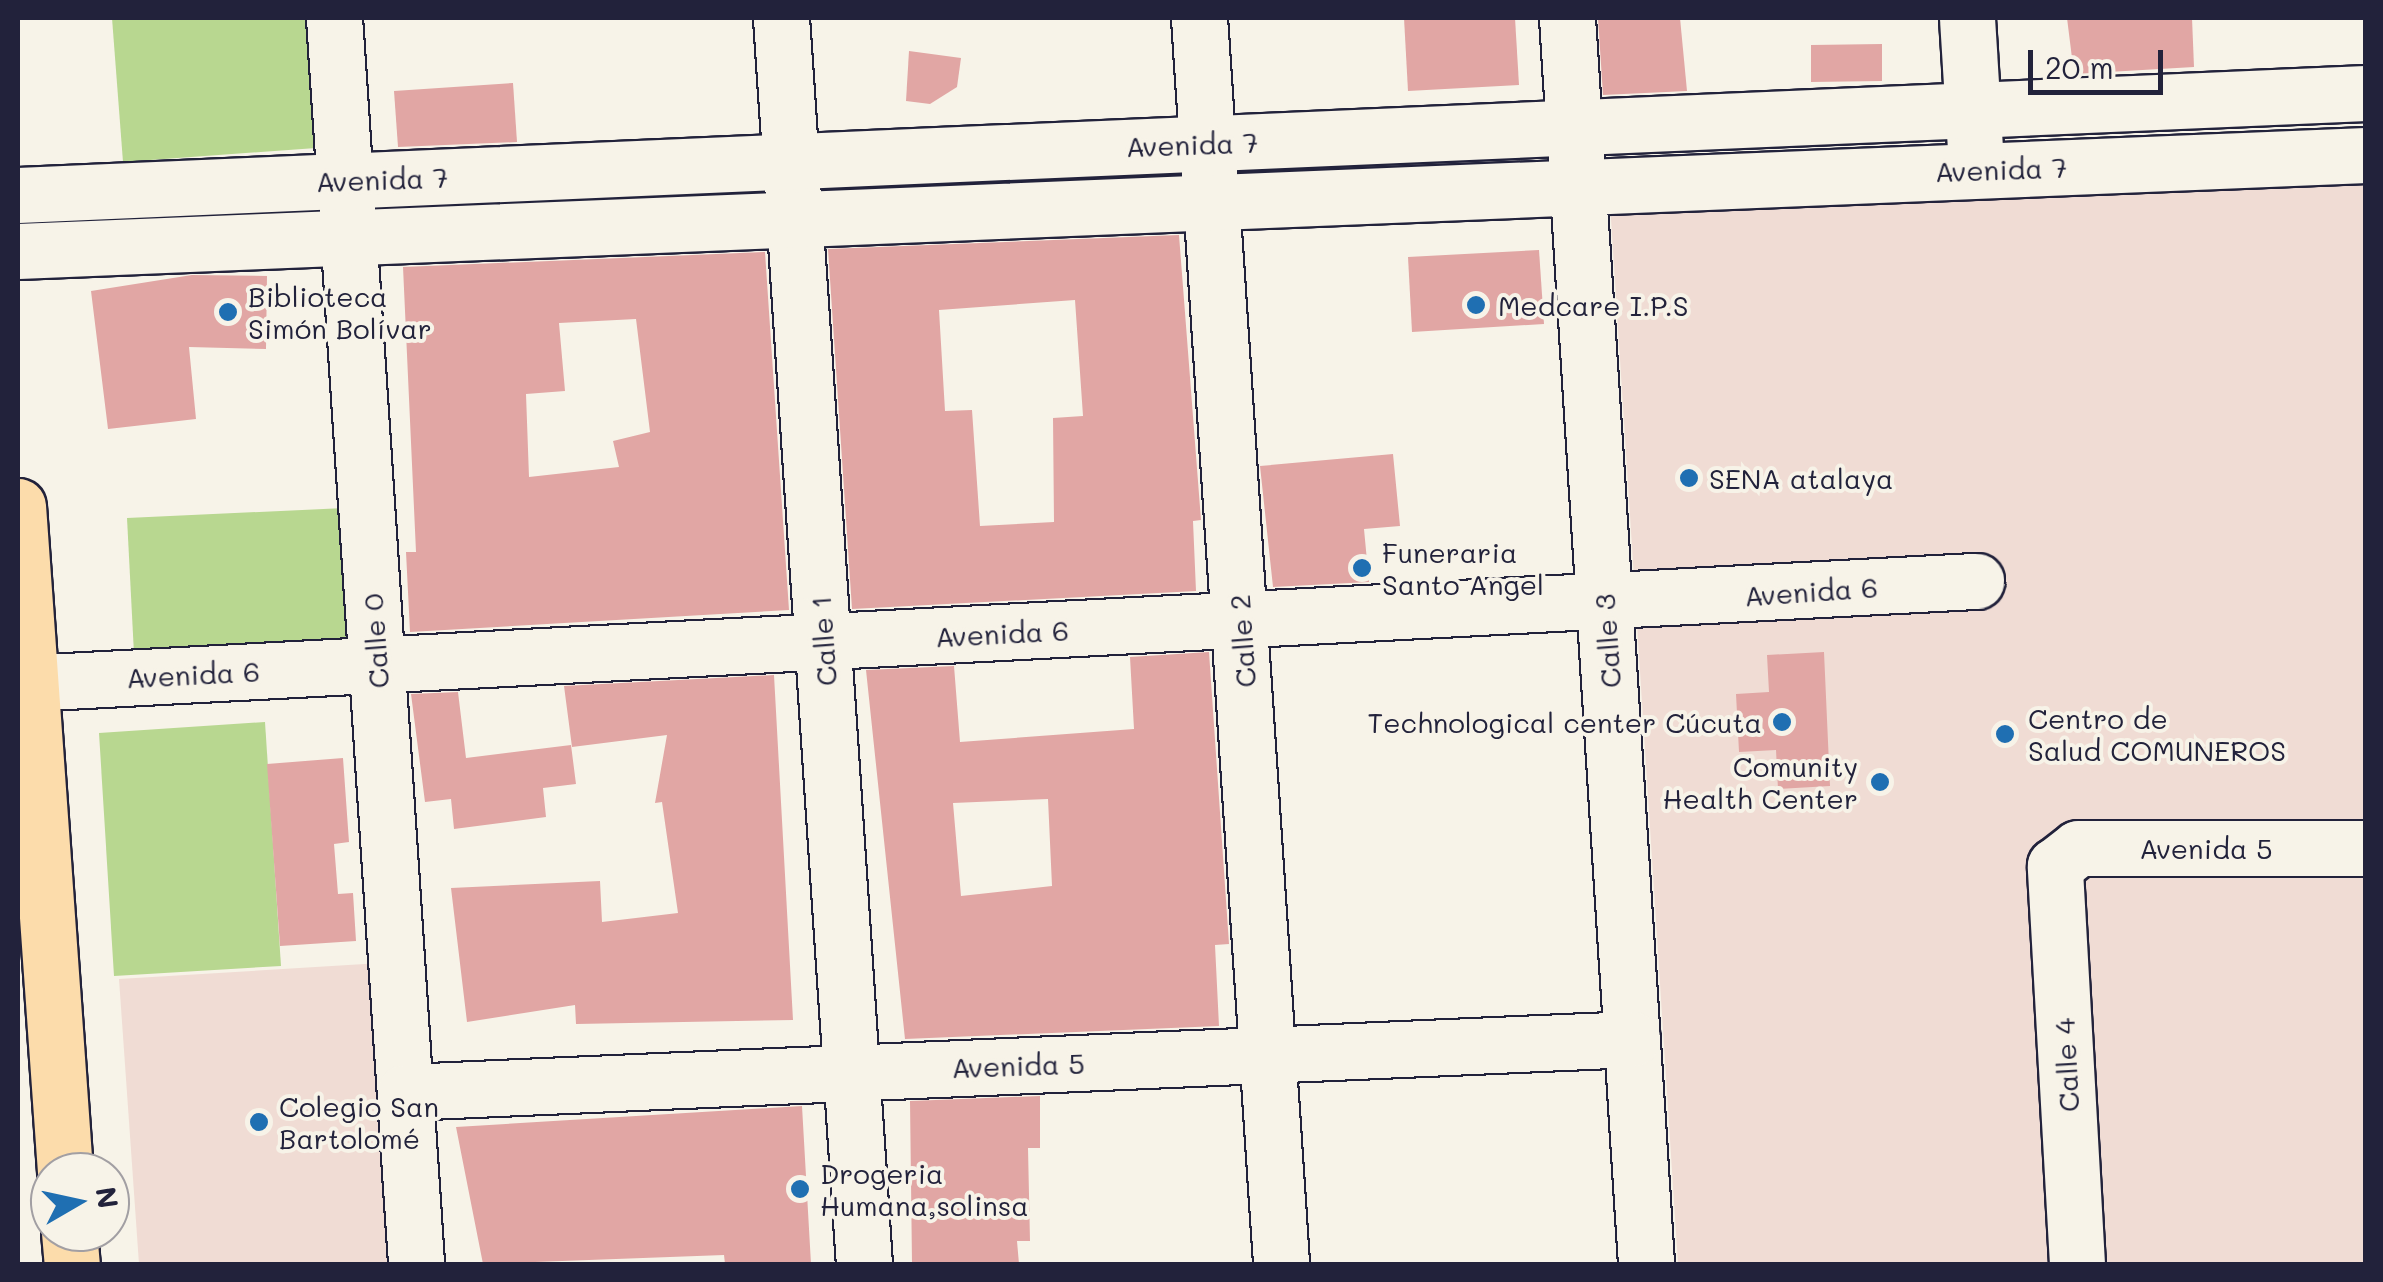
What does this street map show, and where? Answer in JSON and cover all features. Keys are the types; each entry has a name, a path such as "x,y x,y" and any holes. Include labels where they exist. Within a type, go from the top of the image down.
{"main road":[{"path":"18,506 63,1152"}],"street":[{"name":"Calle 0","path":"334,18 416,1264"},
{"name":"Calle 1","path":"781,18 791,219 864,1264"},
{"name":"Calle 2","path":"1200,18 1281,1264"},
{"name":"Calle 3","path":"1567,18 1646,1264"},
{"path":"1967,18 1976,170"},
{"name":"Avenida 7","path":"18,195 2366,93"},
{"name":"Avenida 7","path":"18,251 2366,155"},
{"name":"Avenida 6","path":"28,682 1976,581"},
{"name":"Avenida 5","path":"2054,866 2078,848 2366,848"},
{"name":"Calle 4","path":"2054,866 2077,1264"},
{"name":"Avenida 5","path":"404,1092 1632,1039"}],"shaded area":[{"name":"Centro de Salud COMUNEROS","path":"2365,174 2365,1264 1678,1264 1610,203"},
{"name":"Colegio San Bartolomé","path":"381,963 397,1264 139,1264 119,979"}],"green space":[{"path":"112,18 306,18 316,148 123,162"},
{"path":"345,508 355,650 134,654 127,518"},
{"path":"265,722 281,966 114,976 99,733"}],"building":[{"path":"1404,18 1515,18 1519,85 1408,91"},
{"path":"1598,18 1680,18 1687,91 1603,95"},
{"path":"2067,18 2192,18 2194,67 2074,74"},
{"path":"1882,44 1882,81 1811,82 1811,45"},
{"path":"909,51 961,58 957,87 930,104 906,101"},
{"path":"513,83 517,142 398,147 394,91"},
{"path":"1179,235 1201,520 1193,521 1196,591 852,609 828,249","holes":["1075,300 1083,416 1053,418 1054,522 980,526 972,410 945,411 939,310"]},
{"name":"Medcare I.P.S","path":"1539,250 1544,324 1412,332 1408,257"},
{"path":"765,252 789,610 410,632 406,552 416,552 403,267","holes":["636,319 650,432 613,441 619,467 529,477 526,394 565,391 559,323"]},
{"path":"192,275 267,276 266,349 189,347 196,419 108,429 91,291"},
{"path":"1393,454 1400,526 1364,529 1369,582 1273,587 1260,466"},
{"path":"1209,652 1229,944 1215,945 1219,1026 905,1039 866,670 954,666 960,742 1134,729 1130,657","holes":["1048,799 1052,886 961,896 953,803"]},
{"name":"Technological center Cúcuta","path":"1824,652 1830,786 1778,789 1776,750 1739,752 1736,694 1769,692 1767,655"},
{"path":"774,675 793,1020 576,1024 575,1005 467,1022 451,888 600,881 602,922 678,913 662,802 655,803 667,735 572,747 564,686"},
{"path":"458,692 466,758 571,745 576,784 543,788 546,817 454,829 451,799 425,802 411,694"},
{"path":"343,758 349,842 334,844 338,894 353,893 356,941 280,946 267,764"},
{"path":"1040,1096 1040,1148 1028,1148 1030,1241 1017,1241 1019,1264 912,1264 910,1101"},
{"path":"802,1106 811,1264 725,1264 724,1255 483,1264 456,1127"}],"place":[{"name":"Medcare I.P.S","path":"1476,305"},
{"name":"Biblioteca Simón Bolívar","path":"228,312"},
{"name":"SENA atalaya","path":"1689,478"},
{"name":"Funeraria Santo Angel","path":"1362,568"},
{"name":"Technological center Cúcuta","path":"1782,722"},
{"name":"Centro de Salud COMUNEROS","path":"2005,734"},
{"name":"Comunity Health Center","path":"1880,782"},
{"name":"Colegio San Bartolomé","path":"259,1122"},
{"name":"Drogeria Humana,solinsa","path":"800,1189"}]}
